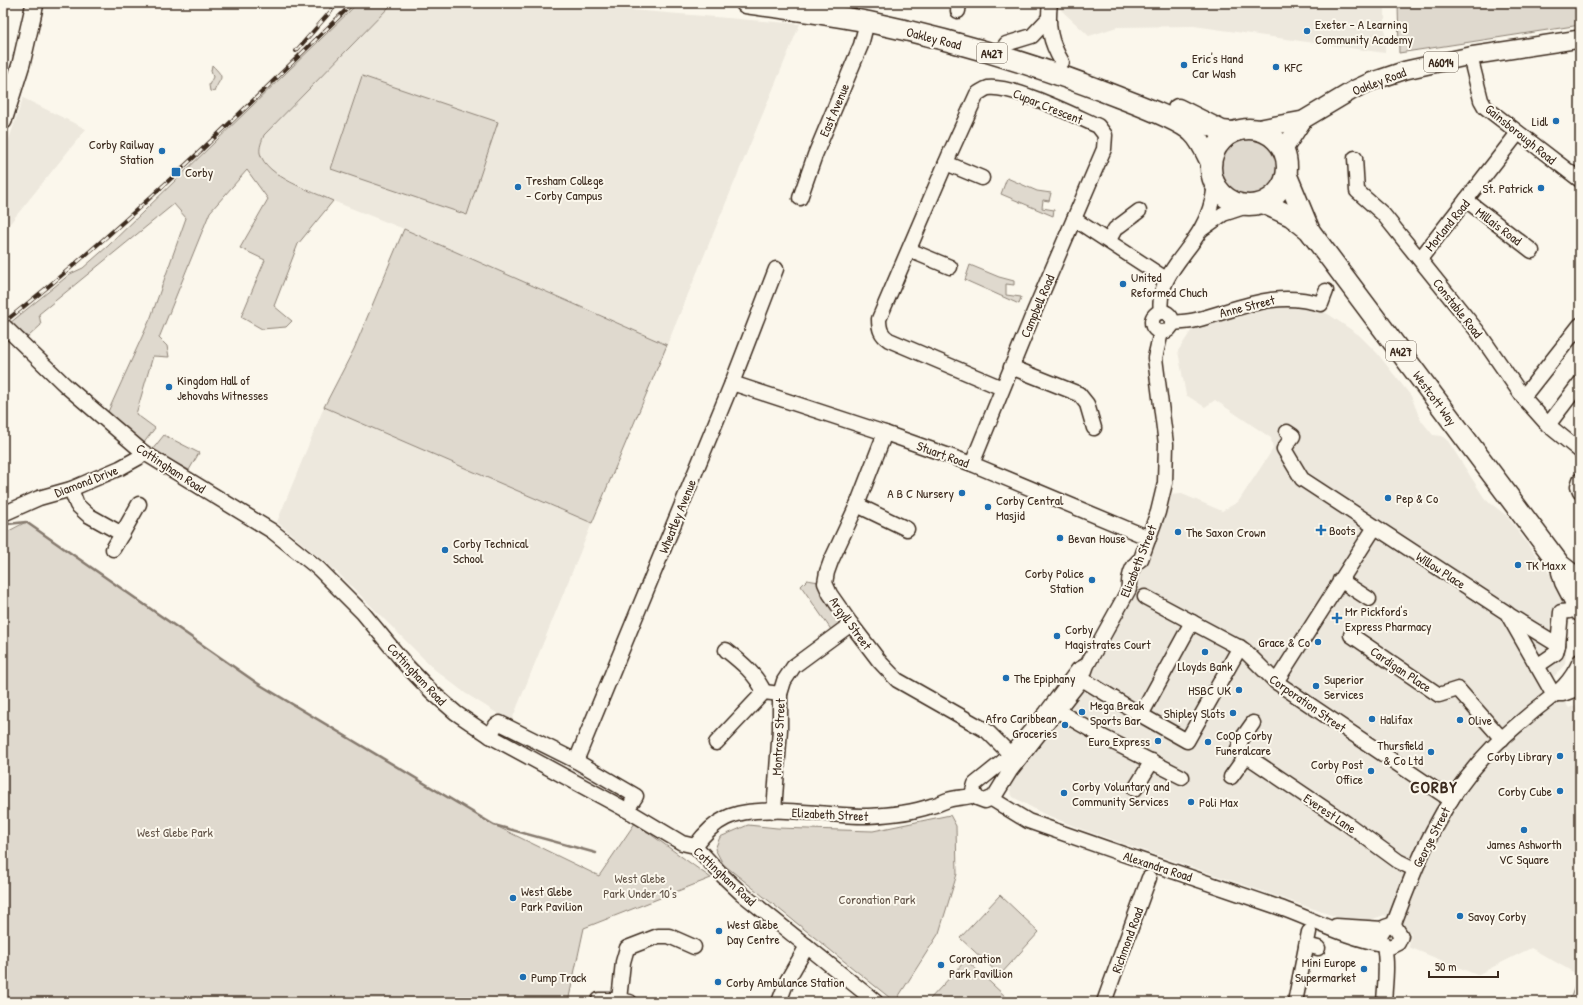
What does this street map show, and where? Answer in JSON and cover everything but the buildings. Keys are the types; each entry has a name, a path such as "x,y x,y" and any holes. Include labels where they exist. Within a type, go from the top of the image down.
{"highway":[{"name":"Oakley Road","path":"746,3 867,22 978,49 1046,70 1133,103 1181,124 1192,132 1200,142 1211,163"},
{"name":"Oakley Road","path":"831,3 927,22 1006,44 1062,62 1145,94 1222,131 1232,132"},
{"path":"1245,128 1256,129 1269,134 1284,149 1288,162 1287,176 1278,192 1270,199 1256,204 1237,203 1225,197 1215,185 1211,172 1211,163 1214,150 1222,139 1232,132 1245,128"},
{"name":"Westcott Way","path":"1287,176 1309,230 1560,565 1573,575 1580,584"},
{"name":"Westcott Way","path":"1256,204 1291,216 1309,230"},
{"name":"Westcott Way","path":"1560,565 1575,611"}],"main road":[{"path":"3,121 21,64 35,3"},
{"name":"Oakley Road","path":"1303,120 1370,82 1406,70 1470,56 1580,39"},
{"name":"A6014","path":"1256,129 1303,120"},
{"name":"A6014","path":"1284,149 1303,120"}],"street":[{"path":"1050,3 1048,19 1051,41 1062,62"},
{"path":"1006,44 1032,36 1048,19"},
{"name":"East Avenue","path":"800,198 815,155 862,45 867,22"},
{"name":"Gainsborough Road","path":"1470,56 1483,104 1491,114 1580,180"},
{"name":"Cupar Crescent","path":"1002,388 883,336 879,325 879,319 946,163 978,94 986,88 1011,90 1098,126 1105,135 1104,149"},
{"name":"Morland Road","path":"1420,259 1518,133"},
{"name":"Campbell Road","path":"972,464 1002,388 1104,149"},
{"name":"Constable Road","path":"1354,158 1357,191 1383,214 1420,259 1478,332 1524,397 1548,425 1580,450"},
{"path":"946,163 982,178"},
{"path":"1167,328 1158,330 1153,324 1154,316 1161,312 1159,301 1166,279 1201,230 1210,208 1215,185"},
{"name":"Millais Road","path":"1466,200 1533,251"},
{"path":"1201,230 1223,214 1256,204"},
{"path":"1109,240 1115,229 1139,211"},
{"path":"1074,219 1109,240 1166,279"},
{"path":"909,250 950,267"},
{"name":"Wheatley Avenue","path":"576,761 732,383 776,269"},
{"name":"Anne Street","path":"1167,328 1274,298 1324,297"},
{"name":"Cottingham Road","path":"3,325 66,386 143,452 272,531 324,573 363,613 406,665 432,692 456,713 490,736 632,813 682,843 695,846 741,893 876,1002"},
{"path":"1528,391 1534,376 1580,325"},
{"name":"Elizabeth Street","path":"994,796 1010,771 1082,679 1087,665 1129,589 1135,584 1143,565 1141,559 1158,512 1166,483 1163,413 1155,358 1167,328"},
{"path":"1011,367 1079,394 1087,404 1088,422"},
{"name":"Stuart Road","path":"732,383 885,433 972,464 1149,538"},
{"path":"1548,425 1580,383"},
{"name":"Argyll Street","path":"885,433 857,505 829,566 825,583 830,594 851,624 880,662 897,680 987,732 1010,754"},
{"name":"Willow Place","path":"1287,436 1284,449 1302,479 1558,645"},
{"name":"Diamond Drive","path":"3,514 39,498 71,489 120,468 138,458 143,452"},
{"path":"1580,480 1578,486 1580,491"},
{"path":"71,489 77,506 88,516 122,534"},
{"path":"113,549 139,504"},
{"path":"857,505 907,529"},
{"path":"1276,682 1375,527"},
{"path":"1340,580 1369,600"},
{"name":"Corporation Street","path":"1145,597 1240,648 1276,682 1451,800"},
{"path":"1537,666 1556,653 1561,612 1575,611"},
{"name":"Willow Place","path":"1507,613 1537,666 1555,693"},
{"path":"1141,715 1192,622"},
{"name":"Montrose Street","path":"774,811 780,729 780,694 784,680 794,666 851,624"},
{"name":"Cardigan Place","path":"1351,635 1439,695 1458,689 1502,739"},
{"path":"1082,679 1187,741 1240,648"},
{"path":"726,650 747,662 764,692"},
{"name":"George Street","path":"1392,1002 1388,944 1380,935 1388,927 1436,823 1480,761 1529,714 1570,680 1580,661"},
{"name":"Elizabeth Street","path":"982,779 1010,754 1046,713 1078,670 1087,665"},
{"name":"George Street","path":"1555,693 1563,694 1580,688"},
{"path":"764,692 780,694"},
{"path":"716,743 764,692"},
{"path":"1058,711 1103,737 1182,777"},
{"path":"490,736 496,725 500,723 576,761 636,796 632,802"},
{"path":"1231,777 1246,756 1238,750 1241,740 1253,723"},
{"name":"Everest Lane","path":"1246,756 1346,823 1398,861 1414,869"},
{"path":"1135,789 1152,761"},
{"path":"982,779 992,781 996,786 994,796 982,801 975,795 975,784 982,779"},
{"name":"Elizabeth Street","path":"695,846 704,833 726,818 743,812 774,811 866,816 892,815 930,807 949,800 975,795"},
{"name":"Alexandra Road","path":"994,796 1028,821 1193,877 1327,926 1343,934 1366,941 1388,944"},
{"name":"Richmond Road","path":"1104,1002 1149,878"},
{"name":"Alexandra Road","path":"1327,926 1388,927"},
{"name":"George Street","path":"1388,927 1400,933 1400,940 1388,944"},
{"path":"599,1000 625,1001 623,962 627,948 658,936 669,936 694,947"},
{"path":"1294,1002 1311,942"},
{"name":"George Street","path":"1384,1002 1388,944"},
{"path":"779,1002 787,981 806,946"}],"shaded area":[{"name":"Tresham College - Corby Campus","path":"393,3 548,3 800,24 667,345 404,229 333,201 273,173 263,161 259,152 264,135"},
{"name":"Exeter - A Learning Community Academy","path":"1062,3 1385,3 1385,53 1194,26 1117,27 1089,36 1061,10"},
{"path":"23,98 86,129 3,232 3,157"},
{"path":"1281,303 1315,308 1328,314 1359,335 1377,353 1411,396 1420,419 1433,435 1442,436 1448,441 1485,499 1507,516 1554,580 1568,610 1569,619 1565,664 1551,680 1569,708 1580,703 1580,976 1531,948 1477,975 1409,947 1411,933 1384,915 1368,921 1346,920 1081,829 1042,813 1013,797 1010,791 1012,781 1070,703 1111,641 1166,495 1182,494 1222,511 1238,502 1273,449 1271,438 1215,400 1205,407 1186,395 1178,351 1191,331 1225,317"},
{"name":"Corby Technical School","path":"324,407 592,523 511,722 465,693 434,669 341,576 277,522"}],"green space":[{"path":"358,3 393,3 264,135 260,146 260,153 264,162 280,176 302,188 333,201 298,244 274,306 292,321 286,327 262,329 241,317 265,260 240,248 268,199 247,170 210,212 159,338 167,346 169,357 153,356 136,414 155,428 143,444 107,414 151,317 186,218 174,204 39,314 41,325 28,337 10,323 70,274 83,268 108,246"},
{"path":"1398,3 1580,3 1580,25 1399,53"},
{"path":"212,65 221,76 214,92 210,91 209,85 213,77 211,71"},
{"path":"362,76 498,122 467,215 331,169"},
{"path":"1243,137 1255,137 1266,142 1274,150 1279,161 1277,179 1266,192 1255,197 1243,197 1232,192 1224,184 1219,173 1219,161 1224,150 1232,142"},
{"path":"1007,178 1037,191 1051,193 1049,201 1043,200 1042,208 1054,210 1053,216 1001,194"},
{"path":"404,229 667,345 592,523 324,407 354,349"},
{"path":"970,265 999,277 1014,281 1014,285 1006,284 1006,295 1021,297 1019,304 965,280"},
{"path":"164,435 199,453 189,470 152,450"},
{"name":"West Glebe Park","path":"26,522 257,683 494,825 599,876 635,823 711,878 584,928 568,1002 3,1002 3,534"},
{"path":"807,580 819,582 823,596 839,619 838,627 832,631 801,586"},
{"name":"Coronation Park","path":"950,815 956,826 957,874 939,933 895,1002 723,864 715,849 720,837 748,825 777,828 873,831"},
{"path":"1000,895 1039,932 1000,975 960,938"},
{"path":"966,960 1006,997 1002,1002 933,1002 930,999"},
{"path":"1577,981 1580,982 1580,1002 1569,1002"}],"waterway":[{"path":"8,524 26,522 257,683 494,825 596,853"}],"railway":[{"path":"296,51 338,3"},
{"path":"3,323 49,286 139,208 226,127 353,3"}],"place":[{"name":"Exeter - A Learning Community Academy","path":"1307,31"},
{"name":"Eric's Hand Car Wash","path":"1184,65"},
{"name":"KFC","path":"1276,67"},
{"name":"Lidl","path":"1556,121"},
{"name":"Corby Railway Station","path":"162,151"},
{"name":"Corby","path":"176,172"},
{"name":"Tresham College - Corby Campus","path":"518,187"},
{"name":"St. Patrick","path":"1541,188"},
{"name":"United Reformed Chuch","path":"1123,284"},
{"name":"Kingdom Hall of Jehovahs Witnesses","path":"169,387"},
{"name":"A B C Nursery","path":"962,493"},
{"name":"Pep & Co","path":"1388,498"},
{"name":"Corby Central Masjid","path":"988,507"},
{"name":"Boots","path":"1321,530"},
{"name":"The Saxon Crown","path":"1178,532"},
{"name":"Bevan House","path":"1060,538"},
{"name":"Corby Technical School","path":"445,550"},
{"name":"TK Maxx","path":"1518,565"},
{"name":"Corby Police Station","path":"1092,580"},
{"name":"Mr Pickford's Express Pharmacy","path":"1337,618"},
{"name":"Corby Magistrates Court","path":"1057,636"},
{"name":"Grace & Co","path":"1318,642"},
{"name":"Lloyds Bank","path":"1205,652"},
{"name":"The Epiphany","path":"1006,678"},
{"name":"Superior Services","path":"1316,686"},
{"name":"HSBC UK","path":"1239,690"},
{"name":"Mega Break Sports Bar","path":"1082,712"},
{"name":"Shipley Slots","path":"1233,713"},
{"name":"Halifax","path":"1372,719"},
{"name":"Olive","path":"1460,720"},
{"name":"Afro Caribbean Groceries","path":"1065,725"},
{"name":"Euro Express","path":"1158,741"},
{"name":"CoOp Corby Funeralcare","path":"1208,742"},
{"name":"Thursfield & Co Ltd","path":"1431,752"},
{"name":"Corby Library","path":"1560,756"},
{"name":"Corby Post Office","path":"1371,771"},
{"name":"Corby Cube","path":"1560,791"},
{"name":"Corby Voluntary and Community Services","path":"1064,793"},
{"name":"Poli Max","path":"1191,802"},
{"name":"James Ashworth VC Square","path":"1524,830"},
{"name":"West Glebe Park Pavilion","path":"513,898"},
{"name":"Savoy Corby","path":"1460,916"},
{"name":"West Glebe Day Centre","path":"719,931"},
{"name":"Coronation Park Pavillion","path":"941,965"},
{"name":"Mini Europe Supermarket","path":"1364,969"},
{"name":"Pump Track","path":"523,977"},
{"name":"Corby Ambulance Station","path":"718,982"}],"district":[{"name":"CORBY","path":"1434,786"}],"park label":[{"name":"West Glebe Park Under 10's","path":"640,886"}]}
